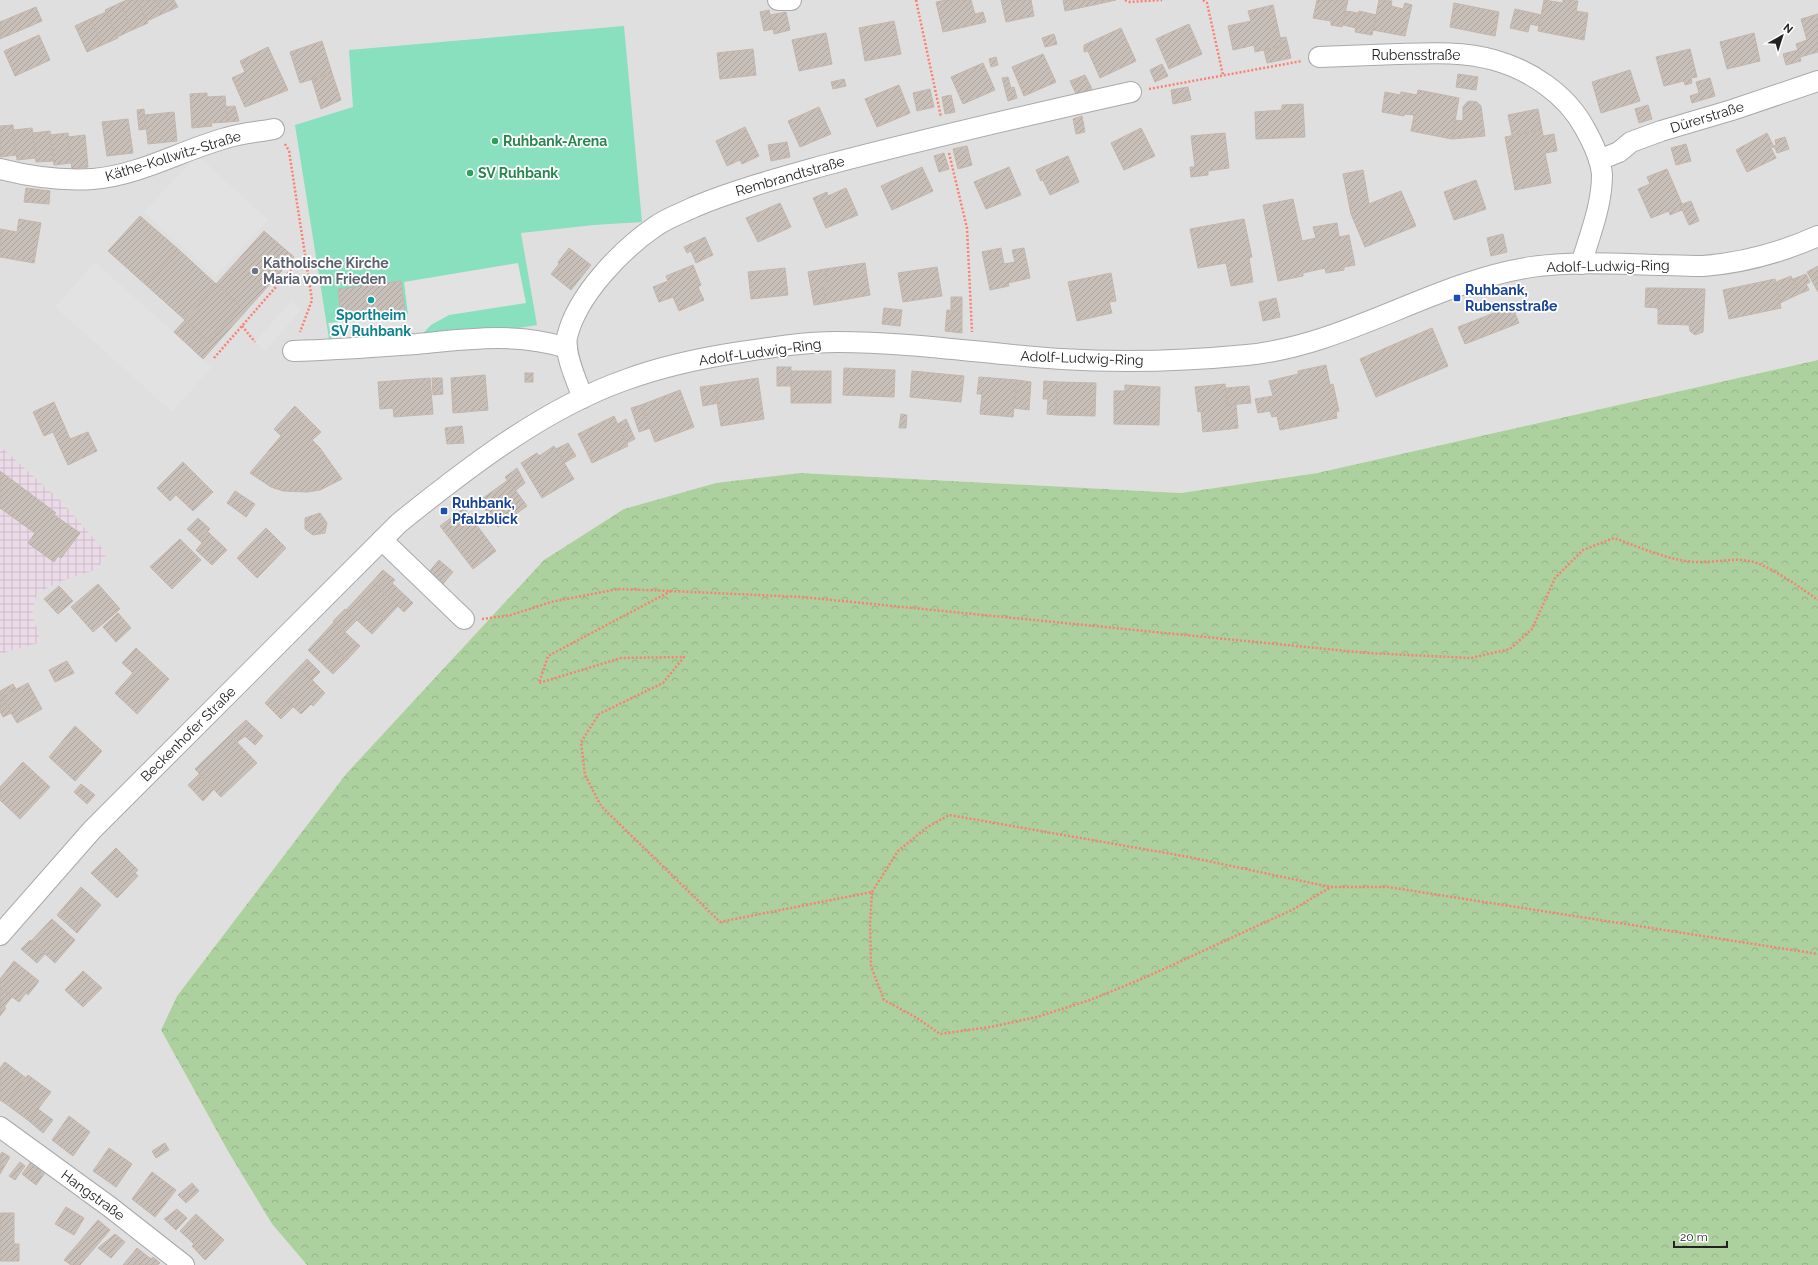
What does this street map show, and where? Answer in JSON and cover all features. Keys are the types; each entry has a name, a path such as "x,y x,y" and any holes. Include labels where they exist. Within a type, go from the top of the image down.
{"street":[{"path":"778,0 791,0"},
{"name":"Rubensstraße","path":"1319,57 1439,53 1494,60 1516,68 1551,88 1565,100 1579,118 1591,139 1599,160 1602,174 1601,191 1581,264"},
{"name":"Dürerstraße","path":"1599,160 1619,152 1631,142 1661,131 1732,110 1818,81"},
{"name":"Rembrandtstraße","path":"583,398 567,348 567,338 572,323 597,281 613,262 657,225 713,199 821,167 944,135 1131,92"},
{"name":"Käthe-Kollwitz-Straße","path":"0,169 45,178 94,179 113,176 141,168 227,137 274,129"},
{"name":"Adolf-Ludwig-Ring","path":"382,540 432,497 514,438 583,398 622,380 675,364 780,346 834,342 889,344 1110,362 1250,354 1296,346 1336,335 1465,284 1499,274 1534,267 1581,264 1702,266 1741,260 1772,253 1818,236"},
{"path":"293,351 331,350 480,338 529,338 567,348"},
{"path":"382,540 464,619"},
{"name":"Beckenhofer Straße","path":"0,935 92,830 382,540"},
{"name":"Hangstraße","path":"0,1128 110,1207 184,1265"}],"path":[{"path":"916,0 944,135 967,228 972,351"},
{"path":"1125,0 1130,2 1162,0"},
{"path":"1203,0 1207,3 1223,75"},
{"path":"1131,92 1319,57"},
{"path":"274,129 289,151 312,300 293,351"},
{"path":"214,358 295,265 306,260"},
{"path":"242,326 255,342"},
{"path":"464,619 473,621 511,615 551,602 618,589 671,591 802,597 1367,653 1471,658 1510,649 1532,629 1555,578 1582,550 1614,538 1657,554 1696,562 1725,559 1757,563 1799,587 1818,600"},
{"path":"671,591 548,656 539,683 621,658 684,657 663,683 599,714 581,742 585,775 601,806 720,922 872,892"},
{"path":"1331,887 1292,910 1144,978 1090,1000 1037,1017 990,1027 940,1034 917,1018 884,1000 871,966 870,924 872,892 898,851 926,828 949,815 1189,857 1331,887 1388,887 1818,954"}],"shaded area":[{"path":"0,0 1818,0 1818,360 1317,473 1181,493 801,473 346,774 177,996 161,1030 229,1153 272,1224 307,1265 0,1265"},
{"path":"197,155 268,220 215,277 144,212"},
{"path":"95,262 212,367 172,412 55,307"},
{"path":"518,263 526,303 449,315 431,325 419,337 333,345 328,323 408,314 404,282"},
{"path":"291,301 301,310 265,351 255,342"},
{"path":"0,446 63,503 107,554 97,569 59,582 37,593 32,614 41,642 0,654"}],"green space":[{"name":"SV Ruhbank","path":"624,26 642,222 594,225 521,233 537,325 495,332 330,345 295,125 353,107 349,50"},
{"path":"1818,360 1818,1265 307,1265 272,1224 229,1153 161,1030 177,996 346,774 544,560 624,509 716,483 801,473 1181,493 1317,473"}],"building":[{"path":"127,0 137,0 148,23 132,30 120,3"},
{"path":"137,0 156,0 162,14 147,21"},
{"path":"156,0 174,0 178,7 162,14"},
{"path":"946,0 971,0 975,14 983,12 986,22 943,32 936,2"},
{"path":"1001,0 1031,0 1034,16 1006,22"},
{"path":"1063,0 1097,0 1098,4 1065,11"},
{"path":"1097,0 1116,0 1098,4"},
{"path":"1317,0 1348,0 1342,27 1331,25 1331,21 1313,18"},
{"path":"1379,0 1392,1 1391,6 1403,9 1405,3 1412,5 1405,36 1373,30"},
{"path":"1544,0 1563,3 1563,0 1578,1 1576,11 1588,13 1584,40 1538,31"},
{"path":"120,3 132,30 117,37 105,10"},
{"path":"1454,3 1499,12 1495,36 1450,27"},
{"path":"1273,5 1282,46 1255,52 1254,45 1233,50 1228,26 1251,21 1248,11"},
{"path":"36,7 42,21 0,39 0,22"},
{"path":"1515,9 1533,13 1528,32 1510,28"},
{"path":"769,10 773,29 764,31 760,12"},
{"path":"1346,11 1359,13 1356,28 1343,25"},
{"path":"1359,11 1376,15 1372,35 1355,32"},
{"path":"106,12 118,38 102,45 90,19"},
{"path":"786,12 790,30 774,34 770,15"},
{"path":"1533,13 1541,15 1539,26 1530,24"},
{"path":"1818,14 1818,52 1800,57 1796,44 1807,40 1801,19"},
{"path":"90,19 102,45 87,52 75,26"},
{"path":"894,21 901,54 865,61 859,28"},
{"path":"1189,24 1202,54 1169,69 1156,39"},
{"path":"1121,28 1136,61 1100,78 1088,51 1084,52 1084,45"},
{"path":"826,33 832,64 799,71 792,40"},
{"path":"1754,33 1760,61 1727,69 1720,42"},
{"path":"1054,34 1057,44 1045,47 1042,38"},
{"path":"39,35 50,60 15,76 4,51"},
{"path":"1286,37 1291,58 1267,63 1264,50 1282,46 1280,38"},
{"path":"322,41 332,73 300,83 290,52"},
{"path":"268,47 288,90 245,107 232,78 245,72 240,61"},
{"path":"753,49 756,75 720,79 717,53"},
{"path":"1690,49 1697,77 1691,78 1692,83 1685,85 1684,81 1664,86 1656,57"},
{"path":"1798,50 1801,61 1786,65 1783,54"},
{"path":"1043,54 1056,82 1024,96 1012,67"},
{"path":"996,57 998,65 991,67 989,59"},
{"path":"983,63 995,90 963,104 951,77"},
{"path":"1162,64 1168,76 1155,82 1150,70"},
{"path":"1630,70 1640,101 1601,113 1592,82"},
{"path":"332,73 341,100 321,109 312,80"},
{"path":"1458,74 1478,77 1476,90 1456,87"},
{"path":"1085,75 1092,89 1077,96 1070,81"},
{"path":"1008,77 1011,88 1014,87 1017,98 1008,101 1002,78"},
{"path":"1710,78 1715,96 1692,103 1690,96 1699,93 1696,82"},
{"path":"844,79 846,86 833,89 831,82"},
{"path":"899,85 910,113 877,127 865,99"},
{"path":"1188,87 1191,100 1173,104 1171,90"},
{"path":"930,89 934,107 917,111 913,93"},
{"path":"1418,90 1459,98 1452,139 1411,131 1414,115 1404,114 1404,116 1382,112 1385,92 1400,95 1401,92 1417,95"},
{"path":"207,93 207,97 225,96 227,122 211,123 212,126 192,128 190,94"},
{"path":"951,95 955,112 945,114 942,97"},
{"path":"1470,101 1477,102 1481,106 1485,136 1452,139 1455,120 1463,121 1463,107"},
{"path":"1303,104 1305,137 1256,139 1255,112 1282,110 1282,105"},
{"path":"1648,105 1652,119 1639,123 1635,109"},
{"path":"235,106 239,121 227,122 226,107"},
{"path":"819,107 831,134 800,147 788,121"},
{"path":"144,109 146,129 139,130 137,110"},
{"path":"1538,109 1542,130 1512,135 1508,115"},
{"path":"174,112 177,141 148,144 145,115"},
{"path":"1082,116 1085,132 1076,134 1073,119"},
{"path":"128,119 133,153 107,156 102,122"},
{"path":"13,125 16,155 0,157 0,126"},
{"path":"745,127 759,156 742,164 740,160 727,166 716,141"},
{"path":"32,128 36,158 17,160 13,130"},
{"path":"1141,128 1155,156 1124,170 1111,143"},
{"path":"1542,130 1543,136 1554,134 1557,151 1545,153 1551,183 1515,190 1505,137"},
{"path":"50,131 53,161 36,162 33,133"},
{"path":"68,133 71,163 54,165 50,135"},
{"path":"1225,133 1229,168 1208,171 1208,175 1191,177 1190,167 1195,167 1191,136"},
{"path":"1767,133 1774,147 1771,148 1776,158 1747,172 1736,150"},
{"path":"85,135 88,167 72,169 68,137"},
{"path":"1785,137 1789,149 1777,153 1774,146 1776,145 1775,140"},
{"path":"787,142 790,157 771,161 768,145"},
{"path":"1686,144 1691,161 1676,165 1671,148"},
{"path":"967,146 972,165 958,169 953,149"},
{"path":"944,153 949,169 939,172 934,156"},
{"path":"1068,156 1079,182 1050,195 1043,180 1041,181 1036,170"},
{"path":"922,167 933,191 892,210 881,186"},
{"path":"1009,167 1021,195 986,209 974,182"},
{"path":"1667,169 1682,204 1680,205 1682,210 1670,215 1669,211 1651,218 1638,189 1650,184 1647,177"},
{"path":"1363,170 1369,204 1401,191 1416,226 1365,247 1351,214 1343,174"},
{"path":"1476,180 1486,209 1454,220 1444,192"},
{"path":"26,188 50,191 49,204 24,202"},
{"path":"846,188 858,215 826,228 813,198 827,192 828,196"},
{"path":"1293,199 1302,241 1316,238 1313,227 1337,223 1339,237 1349,235 1355,265 1344,267 1344,270 1326,273 1325,268 1303,273 1303,276 1278,281 1263,205"},
{"path":"1691,201 1699,221 1689,225 1680,205"},
{"path":"780,203 791,227 758,242 746,218"},
{"path":"140,216 178,249 146,285 108,251"},
{"path":"19,219 41,223 34,263 0,257 0,229 17,232"},
{"path":"1244,219 1252,257 1249,258 1253,282 1231,286 1226,263 1198,268 1190,229"},
{"path":"264,231 294,257 203,359 174,332 185,320 209,342 241,306 216,284"},
{"path":"1503,234 1507,252 1491,256 1487,238"},
{"path":"705,237 713,255 696,263 691,251 687,253 684,247"},
{"path":"569,248 591,265 571,290 551,274"},
{"path":"1001,248 1004,264 1015,262 1012,250 1024,248 1030,278 1008,283 1009,286 990,290 982,252"},
{"path":"178,249 216,284 185,320 146,285"},
{"path":"865,263 870,295 826,303 823,285 827,284 825,269"},
{"path":"693,265 701,285 698,287 704,300 679,311 673,297 659,302 653,287 668,281 666,276"},
{"path":"1818,266 1818,292 1807,272"},
{"path":"937,267 942,296 903,302 898,273"},
{"path":"785,268 788,295 751,299 748,272"},
{"path":"825,269 827,284 823,285 826,303 814,305 808,272"},
{"path":"1111,273 1116,301 1109,302 1112,313 1077,321 1068,282"},
{"path":"1806,274 1810,282 1806,284 1809,290 1799,294 1793,279"},
{"path":"1791,276 1799,294 1780,303 1776,282"},
{"path":"1775,279 1781,308 1729,319 1723,290"},
{"name":"Sportheim SV Ruhbank","path":"401,281 405,311 341,319 338,289"},
{"path":"216,284 241,306 209,342 185,320"},
{"path":"1646,288 1658,288 1658,308 1645,307"},
{"path":"1658,288 1705,289 1703,332 1695,335 1690,331 1689,325 1658,324"},
{"path":"951,297 962,297 962,312 951,311"},
{"path":"1276,298 1280,317 1263,321 1259,302"},
{"path":"1512,306 1519,323 1465,344 1458,327"},
{"path":"884,308 902,310 900,326 882,324"},
{"path":"947,310 962,312 962,333 945,331"},
{"path":"1432,328 1448,366 1376,397 1360,359"},
{"path":"1326,365 1330,385 1333,384 1339,411 1336,412 1337,418 1280,430 1277,416 1272,417 1270,411 1258,413 1255,399 1273,396 1269,381 1298,374 1298,371"},
{"path":"777,367 791,367 791,386 777,386"},
{"path":"844,368 895,370 894,397 843,395"},
{"path":"791,371 831,371 831,403 791,403"},
{"path":"912,371 964,376 961,402 910,397"},
{"path":"525,373 533,373 533,382 525,382"},
{"path":"485,375 488,410 453,413 451,378"},
{"path":"979,377 1017,380 1013,417 980,414 982,394 977,394"},
{"path":"430,378 433,414 394,417 393,408 380,409 378,382"},
{"path":"432,378 442,378 443,394 433,395"},
{"path":"758,378 764,419 721,426 714,385"},
{"path":"1017,380 1031,382 1029,410 1014,408"},
{"path":"1044,381 1057,382 1056,415 1047,414 1048,399 1043,399"},
{"path":"1057,382 1096,383 1095,416 1056,415"},
{"path":"1225,384 1227,405 1236,405 1238,428 1203,432 1201,411 1198,412 1195,387"},
{"path":"714,385 718,403 703,406 700,387"},
{"path":"1125,385 1160,387 1159,425 1114,424 1114,391 1125,391"},
{"path":"1249,386 1251,403 1227,405 1226,388"},
{"path":"680,390 694,427 655,442 641,405"},
{"path":"54,402 70,439 88,432 97,451 68,465 53,432 44,436 33,412"},
{"path":"641,405 650,428 639,432 631,408"},
{"path":"295,406 321,432 312,440 320,448 342,479 320,490 307,492 283,491 271,487 250,473 281,436 274,429"},
{"path":"901,414 907,415 906,428 899,428"},
{"path":"614,416 628,446 592,463 578,434"},
{"path":"626,419 635,439 627,443 618,424"},
{"path":"462,426 464,443 447,444 445,428"},
{"path":"568,443 576,456 564,463 556,449"},
{"path":"554,446 574,479 542,498 521,463 537,453 539,456"},
{"path":"183,462 213,492 193,511 176,495 170,501 157,488"},
{"path":"517,468 525,483 515,491 505,477"},
{"path":"0,471 56,513 54,515 80,533 61,558 58,556 54,562 28,543 35,533 0,508"},
{"path":"508,480 527,506 498,527 479,501"},
{"path":"235,491 255,504 246,517 227,503"},
{"path":"464,508 496,551 473,569 440,526"},
{"path":"320,513 327,523 325,533 313,535 305,529 305,518"},
{"path":"198,518 210,529 199,540 187,529"},
{"path":"266,528 286,548 257,578 237,558"},
{"path":"207,531 227,550 212,565 196,550 202,543 199,540"},
{"path":"180,539 201,560 172,589 150,567"},
{"path":"439,560 453,572 442,585 428,573"},
{"path":"383,570 395,580 392,583 413,603 404,612 372,582"},
{"path":"372,582 398,606 385,620 359,596"},
{"path":"98,584 120,609 93,632 71,607"},
{"path":"59,586 73,601 58,614 44,599"},
{"path":"359,596 385,620 372,634 346,610"},
{"path":"345,609 357,620 345,632 333,621"},
{"path":"118,613 131,628 116,642 103,627"},
{"path":"334,622 360,646 347,660 321,636"},
{"path":"321,636 347,660 333,674 308,650"},
{"path":"136,648 169,679 137,714 115,693 133,673 122,663"},
{"path":"307,659 320,672 312,680 299,667"},
{"path":"67,661 74,673 55,682 49,670"},
{"path":"299,667 325,693 313,706 311,704 301,714 276,691"},
{"path":"28,683 42,709 17,723 2,697"},
{"path":"13,684 16,689 2,697 11,713 3,717 0,711 0,691"},
{"path":"276,691 293,707 281,719 265,703"},
{"path":"246,720 263,736 255,745 245,736 237,742 230,735"},
{"path":"75,726 102,751 75,781 49,757"},
{"path":"230,735 257,763 221,797 195,769"},
{"path":"23,762 50,787 20,819 0,800 0,787"},
{"path":"199,774 214,789 203,801 188,785"},
{"path":"81,784 95,795 87,804 74,792"},
{"path":"116,848 138,870 135,873 138,876 117,898 91,873"},
{"path":"81,887 101,905 83,926 63,908"},
{"path":"63,908 83,926 77,933 57,915"},
{"path":"52,919 75,940 55,963 31,941"},
{"path":"30,940 45,954 37,963 21,949"},
{"path":"14,961 39,981 28,995 26,993 19,1002 0,988 0,979"},
{"path":"83,971 102,988 83,1007 65,990"},
{"path":"0,988 12,997 4,1007 0,1003"},
{"path":"0,1003 6,1008 0,1016"},
{"path":"5,1062 26,1078 6,1104 0,1100 0,1068"},
{"path":"28,1075 51,1092 29,1121 6,1104"},
{"path":"38,1109 53,1120 43,1133 29,1121"},
{"path":"69,1116 90,1132 73,1156 52,1140"},
{"path":"165,1143 169,1150 156,1158 152,1151"},
{"path":"109,1148 132,1164 116,1187 93,1171"},
{"path":"2,1152 10,1157 0,1174 0,1155"},
{"path":"33,1159 47,1170 36,1185 22,1174"},
{"path":"20,1162 25,1166 15,1180 9,1176"},
{"path":"152,1172 176,1190 155,1217 132,1199"},
{"path":"192,1183 199,1191 186,1203 178,1195"},
{"path":"66,1207 84,1218 74,1235 55,1224"},
{"path":"177,1209 187,1218 176,1230 164,1219"},
{"path":"0,1213 14,1213 14,1244 19,1244 19,1261 0,1261"},
{"path":"196,1214 224,1240 205,1260 192,1246 194,1244 180,1231"},
{"path":"98,1220 110,1230 80,1265 71,1265 64,1260"},
{"path":"115,1234 125,1242 111,1258 98,1248"},
{"path":"137,1248 151,1259 153,1257 160,1263 157,1265 123,1265"}],"place":[{"name":"Ruhbank-Arena","path":"495,141"},
{"name":"SV Ruhbank","path":"470,173"},
{"name":"Katholische Kirche Maria vom Frieden","path":"255,271"},
{"name":"Ruhbank, Rubensstraße","path":"1457,298"},
{"name":"Sportheim SV Ruhbank","path":"371,300"},
{"name":"Ruhbank, Pfalzblick","path":"444,511"}]}
